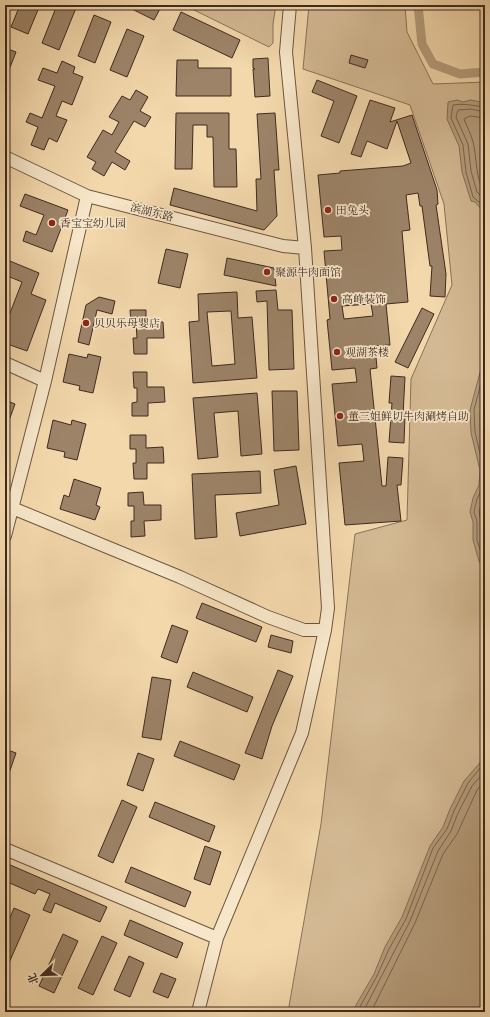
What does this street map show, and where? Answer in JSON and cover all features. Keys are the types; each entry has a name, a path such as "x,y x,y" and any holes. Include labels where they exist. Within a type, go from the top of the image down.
{"street":[{"path":"198,1012 217,938 302,733 325,630 327,595 305,248 286,52 290,5"},
{"name":"滨湖东路","path":"5,157 87,196 283,246 305,248"},
{"path":"5,536 8,506 45,381 87,196"},
{"path":"5,363 45,381"},
{"path":"8,506 180,577 268,617 304,630 325,630"},
{"path":"5,849 217,938"}],"shaded area":[{"path":"184,5 276,5 273,24 273,43 269,47"},
{"path":"309,5 405,5 407,32 433,84 485,82 485,1012 288,1012 321,824 355,534 407,520 411,379 452,285 444,204 410,105 303,69"}],"water":[{"path":"457,100 463,102 471,100 485,103 485,217 483,211 475,202 471,201 462,172 459,146 447,119 448,102"},
{"path":"485,354 485,572 479,561 473,540 473,522 470,512 473,498 479,485 480,470 471,433 470,410"},
{"path":"485,754 485,1010 483,1012 352,1012 374,974 385,947 402,917 430,846 443,827 464,781 479,764"}],"building":[{"path":"20,5 40,5 28,34 11,27"},
{"path":"57,5 68,5 76,8 59,50 42,43"},
{"path":"124,5 162,5 154,20"},
{"path":"181,12 240,40 232,58 173,30"},
{"path":"94,15 111,22 95,63 78,56"},
{"path":"127,29 144,36 127,77 110,70"},
{"path":"5,48 16,52 5,80"},
{"path":"351,55 368,60 365,68 349,63"},
{"path":"268,58 270,96 255,97 253,69 255,69 253,68 253,59"},
{"path":"177,60 198,60 198,68 231,68 231,96 176,96"},
{"path":"62,61 75,67 73,73 83,77 72,105 62,101 56,116 67,120 57,142 49,138 44,150 31,145 38,127 26,122 30,113 42,118 55,86 38,80 43,68 57,73"},
{"path":"317,80 357,96 339,143 321,136 334,101 312,92"},
{"path":"136,90 148,97 140,111 151,117 145,127 134,121 115,152 130,161 125,170 112,162 104,176 92,169 96,162 87,157 103,130 112,135 119,122 109,117 122,96 130,100"},
{"path":"370,100 395,108 390,122 412,115 437,190 438,204 436,205 446,274 445,297 430,296 432,266 430,266 422,206 420,206 418,193 406,195 410,230 402,231 408,302 386,304 390,345 375,346 377,368 370,369 382,486 386,486 388,457 403,458 401,485 397,485 401,521 345,525 339,463 364,461 362,444 338,446 332,384 357,382 355,368 332,370 327,320 330,319 324,251 342,250 341,236 324,237 318,175 340,173 340,171 403,166 411,163 397,121 387,149 367,141 361,157 351,154","holes":["371,304 373,316 344,319 342,306"]},
{"path":"176,113 229,113 229,149 236,149 237,187 214,187 213,137 207,137 207,125 193,125 192,169 175,169"},
{"path":"275,113 279,170 274,170 277,216 264,230 170,205 174,188 257,211 256,179 261,179 257,114"},
{"name":"香宝宝幼儿园","path":"25,194 68,210 52,252 23,241 26,231 36,235 44,215 20,206"},
{"path":"166,249 188,254 180,288 158,283"},
{"path":"227,258 274,268 276,286 224,275"},
{"path":"5,259 39,273 31,294 46,300 27,351 10,345 6,356 5,326 22,282 5,275"},
{"path":"276,290 278,310 292,310 294,369 269,370 267,301 257,302 256,291"},
{"path":"237,292 238,318 252,317 257,378 193,383 189,322 199,321 198,294","holes":["231,311 235,364 212,366 207,312"]},
{"path":"99,297 115,301 112,314 97,310 89,345 78,342 86,305"},
{"path":"422,308 434,314 408,368 395,362"},
{"path":"130,310 146,310 146,323 163,322 164,338 147,338 147,354 134,354 133,338 137,338 136,323 131,324"},
{"path":"69,354 87,358 88,354 101,357 93,393 79,390 80,386 63,382"},
{"path":"133,372 147,372 147,387 164,387 165,402 148,403 148,416 132,416 132,403 137,402 137,388 134,388"},
{"path":"391,376 405,377 403,416 405,416 404,443 389,442 392,403 389,403"},
{"path":"272,391 297,391 299,450 274,451"},
{"path":"257,393 262,454 241,456 238,411 214,413 218,457 198,459 193,398"},
{"path":"5,400 15,404 6,429 5,429"},
{"path":"53,420 71,425 72,420 86,424 77,460 64,457 65,452 47,448"},
{"path":"130,435 146,435 146,448 163,447 164,463 147,463 147,479 134,479 133,463 136,463 136,449 130,449"},
{"path":"296,466 306,524 240,536 236,513 279,505 274,470"},
{"path":"260,471 261,493 215,495 217,537 195,539 192,474"},
{"path":"74,479 101,488 96,505 100,507 95,520 60,509 64,495 69,497"},
{"path":"143,492 144,505 161,505 161,520 144,521 145,536 131,537 131,521 134,521 134,506 128,506 128,493"},
{"path":"202,603 262,627 256,642 196,618"},
{"path":"172,625 188,631 177,663 161,657"},
{"path":"271,635 293,641 291,653 268,647"},
{"path":"278,670 293,676 272,726 262,759 245,753"},
{"path":"193,672 253,697 247,712 187,687"},
{"path":"152,677 171,680 161,740 142,737"},
{"path":"180,741 240,765 234,780 174,756"},
{"path":"5,749 16,753 6,782 5,782"},
{"path":"138,753 154,759 143,791 127,785"},
{"path":"122,800 137,807 113,863 98,856"},
{"path":"155,802 215,826 209,842 149,817"},
{"path":"205,846 221,852 210,885 194,879"},
{"path":"8,864 107,907 100,922 55,903 51,913 43,910 50,894 38,889 35,894 5,881 5,871"},
{"path":"131,867 191,892 185,907 125,882"},
{"path":"14,908 30,915 5,972 5,930"},
{"path":"130,920 183,943 177,958 124,935"},
{"path":"63,934 78,941 54,993 39,986"},
{"path":"102,936 117,943 93,995 78,988"},
{"path":"129,956 144,963 130,997 114,990"},
{"path":"161,973 176,979 168,998 153,992"}],"waterway":[{"path":"418,5 422,44 433,64 460,74 485,72"}],"place":[{"name":"田兔头","path":"328,210"},
{"name":"香宝宝幼儿园","path":"52,223"},
{"name":"聚源牛肉面馆","path":"267,272"},
{"name":"高峰装饰","path":"334,299"},
{"name":"贝贝乐母婴店","path":"86,323"},
{"name":"观湖茶楼","path":"337,352"},
{"name":"董三姐鲜切牛肉涮烤自助","path":"340,416"}]}
